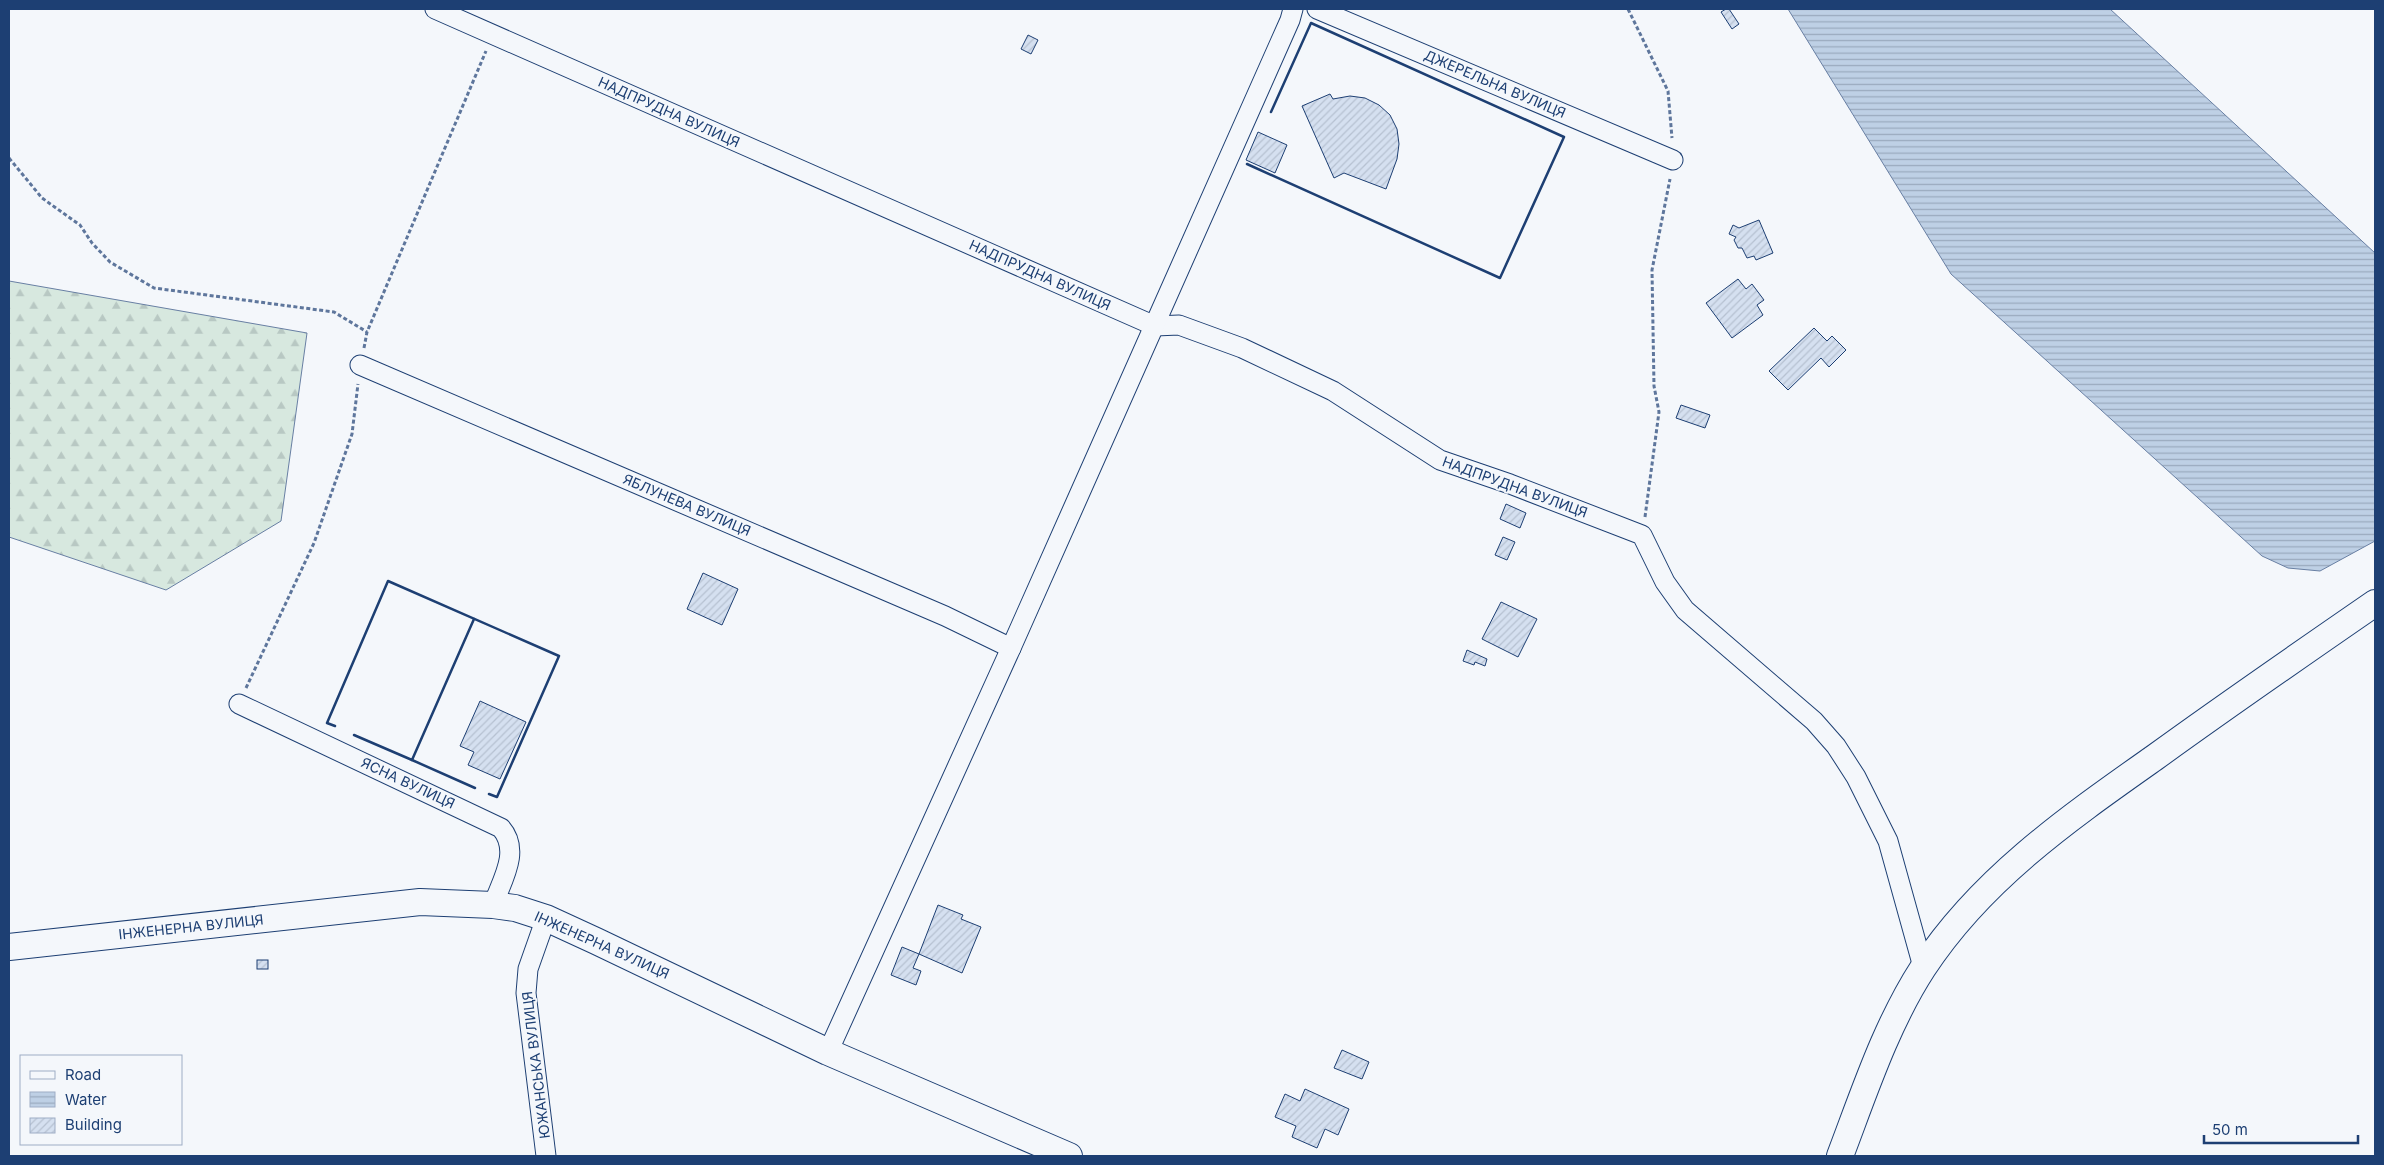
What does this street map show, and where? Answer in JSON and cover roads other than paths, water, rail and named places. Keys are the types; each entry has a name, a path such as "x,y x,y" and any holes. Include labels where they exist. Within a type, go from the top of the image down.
{"street":[{"name":"НАДПРУДНА ВУЛИЦЯ","path":"435,9 1155,326 1179,325 1242,348 1333,391 1440,460 1510,484 1642,535 1665,582 1685,610 1814,721 1836,746 1856,777 1888,841 1923,967"},
{"path":"828,1052 1012,648 1290,20 1293,9"},
{"name":"ДЖЕРЕЛЬНА ВУЛИЦЯ","path":"1317,9 1674,160"},
{"name":"ЯБЛУНЕВА ВУЛИЦЯ","path":"360,365 936,612 1012,648"},
{"path":"1840,1156 1898,1012 1923,967 1968,910 2018,860 2090,803 2375,603"},
{"name":"ЯСНА ВУЛИЦЯ","path":"239,704 501,828 510,841 511,856 493,905"},
{"name":"ІНЖЕНЕРНА ВУЛИЦЯ","path":"9,947 420,902 493,905 515,908 546,918 828,1052 1069,1156"},
{"name":"ЮЖАНСЬКА ВУЛИЦЯ","path":"546,918 528,969 526,993 546,1156"}],"water":[{"path":"1788,9 2110,9 2375,253 2375,541 2320,571 2288,568 2262,556 1951,274"}]}
